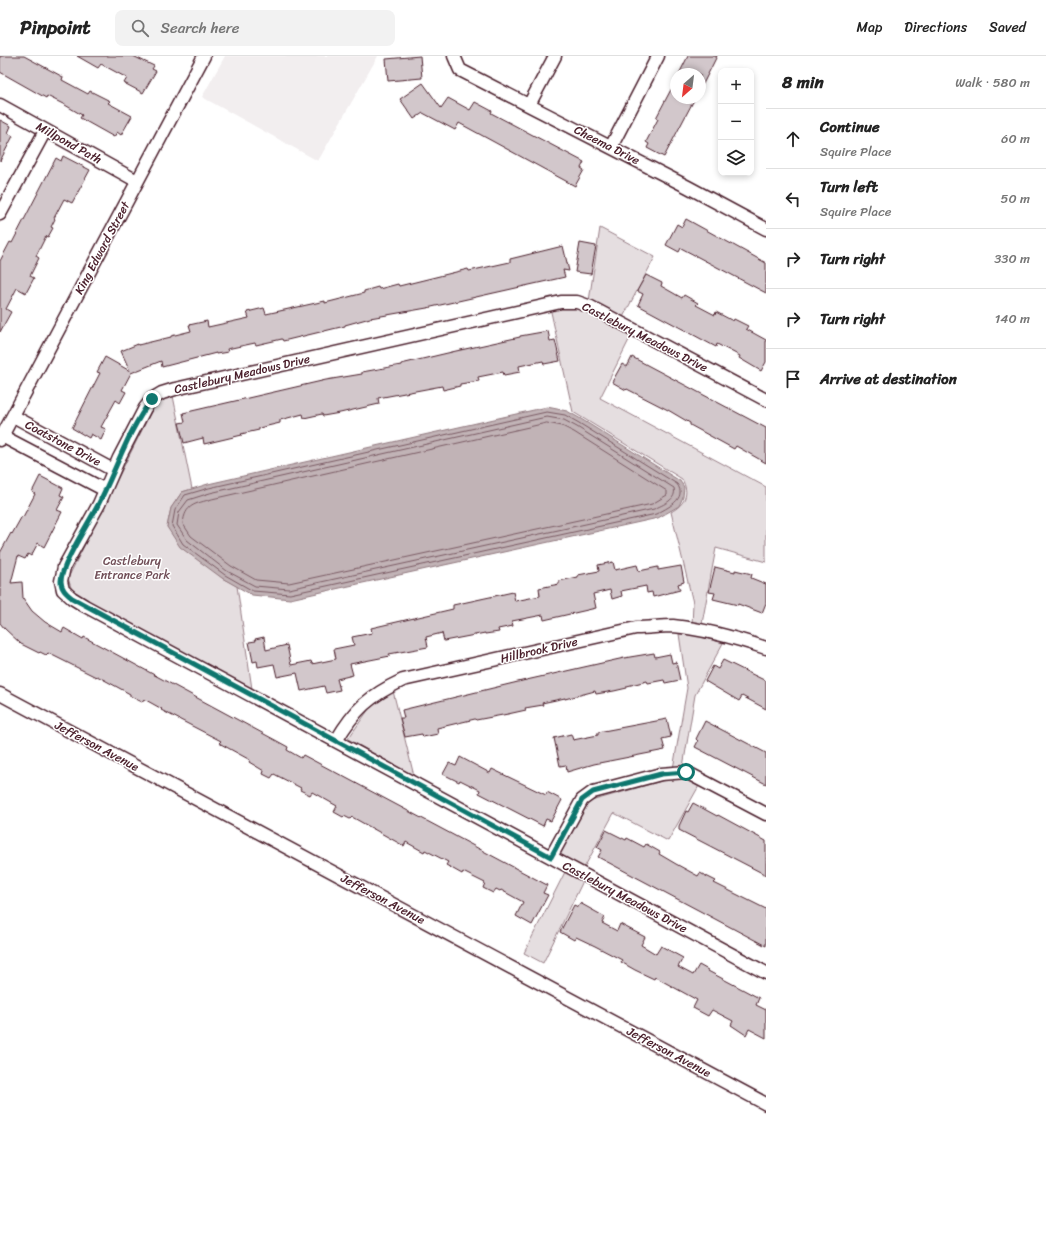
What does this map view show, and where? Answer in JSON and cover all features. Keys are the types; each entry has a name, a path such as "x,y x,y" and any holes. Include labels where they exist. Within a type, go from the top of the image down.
{"street":[{"name":"King Edward Street","path":"1,438 204,56"},
{"name":"Cheema Drive","path":"454,56 460,70 611,147 766,229"},
{"path":"529,105 555,56"},
{"path":"611,147 658,56"},
{"name":"Millpond Path","path":"0,106 137,181"},
{"path":"0,214 45,131"},
{"name":"Castlebury Meadows Drive","path":"766,400 591,307 576,302 560,302 175,388 152,399 145,408 105,490 64,567 61,581 63,590 85,606 766,973"},
{"name":"Coatstone Drive","path":"13,416 114,470"},
{"name":"Coatstone Drive","path":"1,438 105,490"},
{"name":"Hillbrook Drive","path":"336,741 357,710 382,690 403,680 636,628 672,626 696,629 766,648"},
{"name":"Jefferson Avenue","path":"0,694 766,1104"},
{"path":"551,857 582,800 593,792 661,774 686,772 766,814"}],"shaded area":[{"path":"225,56 378,56 318,161 202,97"}],"green space":[{"path":"600,228 655,257 622,319 589,301"},
{"path":"560,305 592,310 633,332 600,398 766,487 766,562 716,548 701,629 692,627 693,603 671,512 680,506 685,498 686,489 682,479 573,412 551,312 552,306"},
{"name":"Castlebury Entrance Park","path":"173,396 192,489 182,492 171,508 167,527 222,578 237,586 252,689 74,597 68,578 151,412 160,401"},
{"path":"679,634 695,635 723,643 695,695 683,767 673,769 687,688"},
{"path":"393,691 414,776 348,739 371,706"},
{"path":"686,774 700,784 668,841 614,813 584,868 557,855 584,803"},
{"path":"566,870 584,879 543,963 524,953"}],"water":[{"path":"547,407 567,411 680,481 684,487 683,497 679,506 658,518 290,599 252,595 222,578 180,547 167,527 171,508 182,492 208,484"}],"building":[{"path":"0,56 24,56 63,77 62,80 88,94 90,91 110,101 108,103 132,116 121,135 117,132 114,137 80,118 82,115 65,105 47,96 46,98 0,72"},
{"path":"77,56 133,56 154,66 152,69 156,71 143,93 124,83 127,78 101,64 98,68"},
{"path":"420,56 422,78 388,81 386,59"},
{"path":"688,56 717,56 706,78 706,68 682,68"},
{"path":"423,83 441,108 448,98 470,110 475,102 492,111 491,113 584,162 581,168 584,170 575,186 459,123 455,130 423,113 414,119 400,99"},
{"path":"670,91 670,104 692,104 664,157 647,148 649,144 646,142 658,119 656,118"},
{"path":"0,120 11,126 8,133 13,136 0,161"},
{"path":"63,156 90,170 72,203 64,199 54,218 55,219 51,227 53,228 48,237 46,236 36,256 39,258 30,276 34,278 26,293 17,288 6,309 11,312 0,332 0,261 10,242 12,243 56,158 61,161"},
{"path":"686,219 766,263 766,293 681,248 679,252 666,245 677,224 682,227"},
{"path":"580,243 596,246 591,274 575,272"},
{"path":"563,246 569,271 563,270 565,277 427,308 370,318 345,326 283,341 282,339 256,345 255,343 227,349 228,352 216,353 162,367 161,361 131,373 122,390 126,392 120,403 116,400 101,427 106,429 101,440 91,434 89,438 72,428 100,373 97,372 105,357 130,371 121,351 138,344 191,331 189,325 207,321 208,327 249,318 247,312 264,308 266,314 325,301 325,303 364,293 364,291 378,287 379,289 398,284 399,286 468,269 469,271 510,262 510,259"},
{"path":"646,275 662,283 661,286 682,298 684,295 698,303 696,305 715,315 716,312 733,321 734,319 748,326 746,329 766,340 766,362 761,371 739,358 740,356 717,344 716,347 638,305 643,294 637,291"},
{"path":"548,331 550,341 555,340 560,361 544,364 543,361 519,366 520,372 504,375 503,372 478,377 479,381 460,384 460,386 443,390 442,386 378,398 379,404 340,413 323,416 322,414 304,418 303,414 280,420 280,423 259,428 259,430 204,444 203,438 184,443 179,423 185,422 183,413 326,380 362,374 362,372 401,365 520,336"},
{"path":"632,357 766,428 766,463 736,446 734,449 690,425 690,423 668,410 612,382 622,364 627,367"},
{"path":"40,476 63,488 60,495 64,497 57,510 62,512 44,547 38,543 31,556 28,554 25,559 18,556 11,583 22,582 23,598 32,611 45,622 62,632 64,628 83,639 84,637 288,747 287,750 301,758 303,755 547,885 543,893 548,895 532,925 516,916 523,902 501,890 496,889 493,893 483,888 485,883 463,872 462,874 446,865 448,862 425,850 424,852 406,842 404,846 352,817 350,819 344,816 343,817 334,812 337,806 312,792 310,795 300,790 301,788 274,774 271,778 263,774 264,771 249,762 250,760 219,743 221,741 161,710 162,709 144,699 142,702 97,676 96,677 48,653 46,655 40,652 39,653 21,644 0,623 0,553 11,533 12,534 22,516 23,517 35,494 32,492"},
{"path":"613,562 615,570 637,565 639,571 658,567 658,570 681,566 684,582 678,584 680,590 653,597 652,592 647,593 646,586 621,591 622,596 612,599 610,590 593,594 596,608 544,620 543,615 512,621 513,626 498,629 499,632 485,633 444,641 442,633 426,637 428,647 389,654 390,656 350,664 353,675 337,679 340,690 326,693 324,686 301,691 297,673 277,677 274,664 258,667 257,661 253,662 249,642 256,641 255,639 264,637 266,650 287,645 291,665 311,661 312,664 336,659 334,649 354,645 352,637 372,633 371,628 453,609 453,605 513,592 515,601 540,596 539,588 559,584 559,581 578,577 578,575 599,571 598,565"},
{"path":"715,567 752,574 751,578 766,584 766,603 762,613 738,604 713,599 715,593 709,592"},
{"path":"654,653 655,657 670,654 672,663 676,662 680,680 665,683 664,680 648,683 647,681 614,691 596,694 595,691 542,703 543,705 525,708 526,710 475,719 437,728 438,734 423,737 422,734 405,737 400,718 404,718 402,710 522,681 624,658"},
{"path":"723,660 766,681 766,709 742,696 739,701 705,681 713,666 718,669"},
{"path":"667,719 671,737 662,739 665,750 594,764 567,772 566,765 560,766 554,738 571,734 573,740 598,735 598,732"},
{"path":"705,721 766,753 766,784 695,747 698,741 696,739"},
{"path":"460,757 490,773 492,769 546,795 547,792 562,800 551,821 546,819 543,826 479,793 480,790 460,780 459,782 443,774 449,763 456,766"},
{"path":"693,803 766,841 766,875 679,830 679,826 686,811 688,812"},
{"path":"606,830 626,840 627,838 644,847 646,844 660,852 659,854 698,876 700,873 716,881 714,883 766,909 766,946 598,857 602,850 597,847"},
{"path":"580,903 605,917 602,923 617,931 620,924 645,937 641,945 656,954 661,946 683,958 678,967 693,975 699,965 759,998 756,1005 766,1010 766,1038 749,1029 746,1035 731,1025 733,1021 712,1010 708,1016 693,1008 697,1000 655,977 654,979 635,970 621,962 622,960 595,946 576,937 574,940 560,932 574,905 578,907"}],"route":[{"path":"152,399 145,408 119,458 98,504 64,567 61,581 63,590 72,598 551,857 582,800 593,792 661,774 686,772"}]}
